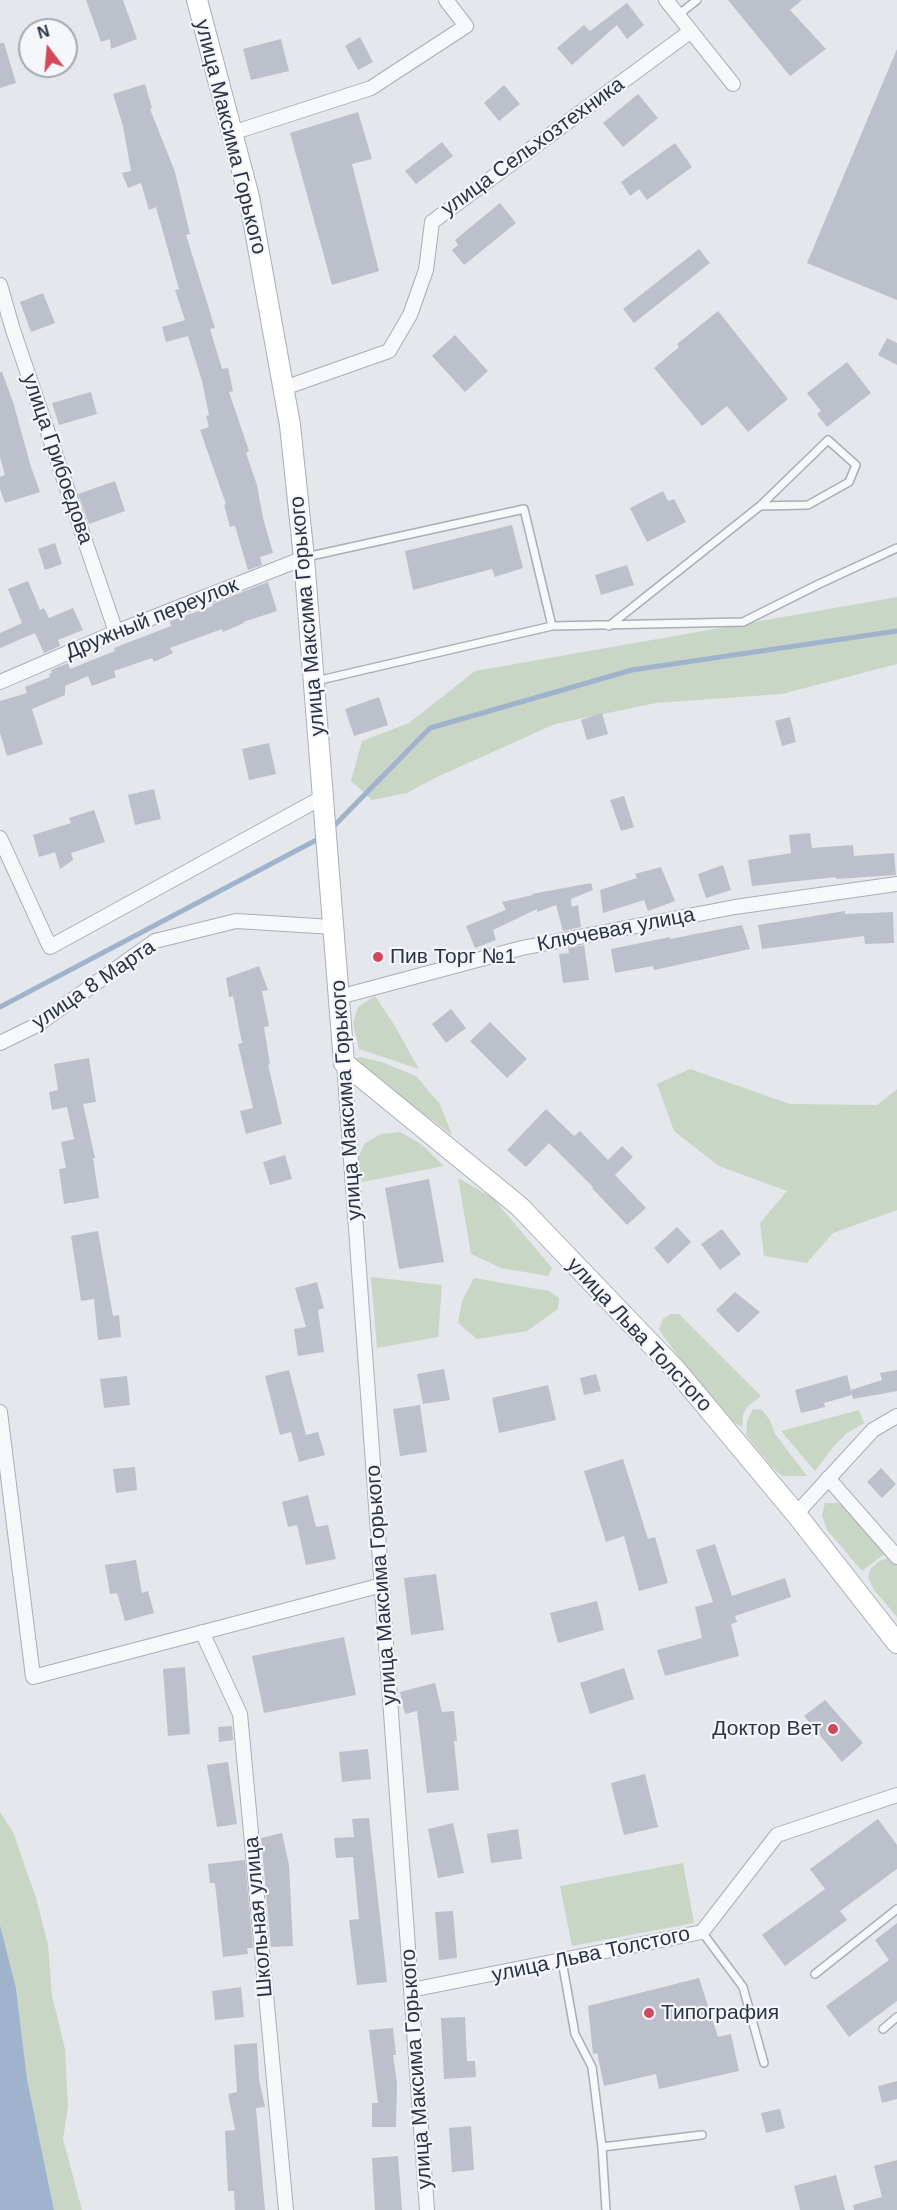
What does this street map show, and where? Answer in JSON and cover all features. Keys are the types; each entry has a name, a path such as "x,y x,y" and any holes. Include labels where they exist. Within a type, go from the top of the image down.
{"street":[{"name":"улица Максима Горького","path":"197,0 249,197 290,425 304,558 344,1063 427,2210"},
{"path":"232,133 371,88 466,26 446,0"},
{"path":"666,0 732,84"},
{"name":"улица Сельхозтехника","path":"284,388 389,351 410,315 426,270 432,222 691,32"},
{"name":"улица Грибоедова","path":"0,285 13,330 116,632"},
{"name":"Дружный переулок","path":"0,682 116,632 304,558"},
{"path":"0,838 50,947 323,797"},
{"name":"Ключевая улица","path":"339,997 522,948 735,907 897,884"},
{"name":"улица 8 Марта","path":"0,1043 37,1025 155,941 236,921 333,927"},
{"name":"улица Льва Толстого","path":"344,1063 519,1206 676,1370 796,1514 897,1642"},
{"path":"0,1412 33,1677 382,1585"},
{"path":"796,1514 873,1430 897,1416"},
{"path":"828,1478 897,1557"},
{"name":"Школьная улица","path":"202,1632 240,1714 286,2210"},
{"name":"улица Льва Толстого","path":"411,1990 562,1962 702,1932 777,1835 897,1795"}],"lane":[{"path":"678,15 697,0"},
{"path":"609,626 760,506 828,440 856,465 849,482 808,505 760,506"},
{"path":"304,558 524,509 552,626"},
{"path":"314,682 552,626 743,622 897,548"},
{"path":"815,1974 897,1909"},
{"path":"702,1932 743,1987 764,2063"},
{"path":"562,1962 575,2034 592,2067 602,2147 606,2210"},
{"path":"883,2029 897,2017"},
{"path":"602,2147 702,2135"}],"green space":[{"path":"897,597 897,664 782,694 656,703 555,724 437,777 407,793 372,800 351,781 362,741 409,723 475,671"},
{"path":"375,996 419,1069 359,1049 353,1023 358,1007"},
{"path":"360,1057 382,1062 416,1076 440,1104 452,1135 352,1060"},
{"path":"690,1069 790,1104 877,1105 897,1089 897,1210 833,1233 807,1263 764,1256 760,1223 787,1191 719,1166 674,1131 657,1084"},
{"path":"400,1132 421,1144 444,1166 362,1182 357,1161 364,1144 381,1134"},
{"path":"458,1178 493,1198 552,1268 548,1276 501,1268 471,1254"},
{"path":"371,1277 442,1285 438,1337 377,1348"},
{"path":"474,1278 549,1291 559,1298 558,1309 527,1331 477,1339 458,1323 462,1301"},
{"path":"670,1314 679,1314 761,1396 748,1406 743,1414 742,1427 730,1420 697,1382 664,1337 659,1329 663,1319"},
{"path":"753,1409 762,1410 770,1420 775,1434 807,1476 782,1476 746,1435 747,1421"},
{"path":"859,1410 864,1423 846,1434 815,1471 781,1431"},
{"path":"825,1503 838,1503 854,1513 886,1553 862,1571 827,1530 822,1515"},
{"path":"890,1557 897,1564 897,1617 874,1590 868,1577 871,1568"},
{"path":"0,1812 13,1832 36,1898 48,1945 52,1995 65,2049 68,2106 63,2139 82,2210 54,2210 27,2079 16,1988 0,1925"},
{"path":"683,1863 694,1923 572,1946 560,1886"}],"water":[{"path":"0,1925 16,1988 27,2079 54,2210 0,2210"}],"building":[{"path":"86,0 123,0 137,39 111,49 110,39 101,42"},
{"path":"728,0 802,0 790,10 826,49 790,76"},
{"path":"627,3 644,25 627,39 617,25 572,65 557,48 584,25 590,31"},
{"path":"360,37 373,62 358,70 345,46"},
{"path":"281,39 289,71 251,80 243,49"},
{"path":"0,43 4,43 16,83 0,88"},
{"path":"897,49 897,300 807,263"},
{"path":"145,84 152,108 150,109 175,172 190,234 186,235 215,328 210,329 222,369 228,368 233,391 229,392 249,451 246,453 257,485 273,553 260,557 262,565 248,570 235,526 230,527 224,505 226,504 200,430 209,427 206,416 209,415 202,381 188,336 166,342 162,327 185,320 175,290 179,289 156,207 149,210 141,183 128,188 122,173 131,171 123,126 113,94"},
{"path":"504,85 520,104 499,121 484,103"},
{"path":"638,94 658,118 623,147 603,123"},
{"path":"358,112 372,159 352,164 379,271 332,285 290,133"},
{"path":"442,142 453,156 416,184 405,171"},
{"path":"675,143 692,167 647,200 639,189 630,196 621,182"},
{"path":"500,203 516,223 464,265 452,250 458,245 455,240"},
{"path":"699,249 710,263 634,323 623,309"},
{"path":"43,293 55,323 31,332 20,302"},
{"path":"718,311 788,399 748,432 727,406 702,426 654,368 679,347 677,344"},
{"path":"455,335 488,371 465,392 432,356"},
{"path":"887,338 897,343 897,365 878,355"},
{"path":"847,362 871,393 827,427 817,414 821,411 807,393"},
{"path":"0,372 2,372 13,402 40,492 5,503 0,489 0,477 5,475 0,457"},
{"path":"91,392 97,414 59,425 52,403"},
{"path":"115,481 125,511 89,524 78,494"},
{"path":"663,491 668,501 674,499 686,522 647,542 630,508"},
{"path":"512,525 523,568 495,577 492,569 413,590 405,551"},
{"path":"55,543 62,564 45,570 38,549"},
{"path":"627,565 634,585 601,595 595,575"},
{"path":"28,581 40,610 44,608 49,618 73,608 83,630 58,640 60,646 44,653 35,633 0,648 0,633 22,623 8,589"},
{"path":"268,582 277,611 243,622 223,632 222,629 170,648 173,653 154,662 152,658 114,671 116,677 92,686 88,676 65,686 65,695 32,709 43,744 7,756 0,733 0,701 27,693 25,687 50,677 51,670 68,663 70,669 115,651 114,648 171,626 170,621 213,606 212,604"},
{"path":"379,697 388,725 354,736 345,709"},
{"path":"602,713 608,734 587,740 581,720"},
{"path":"790,717 796,742 782,746 775,721"},
{"path":"269,743 276,774 249,780 242,749"},
{"path":"154,789 161,819 135,825 128,795"},
{"path":"624,796 634,827 621,831 610,800"},
{"path":"94,810 105,842 71,853 73,860 60,869 55,852 39,857 33,835 71,823 69,818"},
{"path":"810,833 812,848 853,845 854,856 894,853 896,875 836,879 836,877 752,886 748,860 791,853 789,835"},
{"path":"723,865 731,890 706,898 698,874"},
{"path":"661,867 675,901 648,911 644,900 603,913 600,890 637,878 635,874"},
{"path":"591,883 593,890 571,899 572,907 578,905 581,927 563,931 556,905 537,912 537,909 493,930 496,940 475,948 466,926 506,910 502,902"},
{"path":"845,911 845,914 893,912 894,943 865,944 864,936 762,949 758,925"},
{"path":"742,925 750,949 654,970 653,966 615,973 611,949"},
{"path":"584,945 589,980 563,983 559,954 569,953 568,948"},
{"path":"259,966 268,990 262,991 269,1026 264,1027 270,1064 268,1065 282,1124 246,1134 240,1111 253,1108 238,1044 242,1043 233,996 229,997 226,978"},
{"path":"451,1009 466,1028 446,1043 432,1024"},
{"path":"490,1022 527,1059 507,1078 470,1041"},
{"path":"89,1058 96,1102 83,1104 95,1158 93,1158 99,1198 64,1204 59,1169 66,1168 61,1142 74,1139 67,1107 52,1110 49,1092 58,1090 54,1064"},
{"path":"546,1109 574,1136 580,1131 608,1160 622,1146 633,1157 615,1175 646,1208 627,1225 549,1143 526,1167 507,1150"},
{"path":"285,1155 292,1179 270,1185 263,1162"},
{"path":"429,1179 444,1262 399,1269 385,1188"},
{"path":"677,1227 691,1242 668,1264 654,1248"},
{"path":"722,1229 741,1254 720,1270 701,1244"},
{"path":"98,1231 113,1316 119,1315 121,1337 98,1340 94,1299 81,1301 71,1236"},
{"path":"317,1282 324,1308 318,1310 324,1352 298,1356 294,1329 306,1327 295,1288"},
{"path":"735,1292 760,1312 738,1333 716,1310"},
{"path":"444,1369 450,1400 423,1404 417,1374"},
{"path":"289,1370 306,1435 318,1432 325,1455 299,1462 291,1432 280,1435 265,1376"},
{"path":"897,1370 897,1391 853,1399 851,1390 882,1380 880,1373"},
{"path":"596,1374 601,1391 584,1395 580,1378"},
{"path":"847,1375 852,1395 824,1403 825,1407 801,1413 795,1390"},
{"path":"127,1376 130,1405 104,1408 100,1379"},
{"path":"548,1385 556,1420 499,1433 492,1398"},
{"path":"420,1405 427,1452 400,1456 393,1409"},
{"path":"623,1459 648,1539 655,1537 668,1583 639,1591 624,1536 606,1542 584,1471"},
{"path":"135,1467 137,1490 116,1493 113,1469"},
{"path":"881,1468 896,1484 882,1498 867,1482"},
{"path":"308,1495 316,1527 328,1525 336,1559 306,1565 297,1525 288,1527 282,1502"},
{"path":"715,1544 732,1596 785,1578 791,1597 735,1616 737,1622 731,1624 739,1656 665,1676 657,1650 702,1638 695,1607 713,1602 696,1550"},
{"path":"136,1560 142,1593 148,1591 154,1613 125,1621 117,1593 110,1594 105,1565"},
{"path":"436,1574 444,1630 411,1635 404,1578"},
{"path":"597,1601 604,1630 558,1643 550,1613"},
{"path":"344,1637 356,1695 264,1713 252,1656"},
{"path":"185,1667 190,1734 168,1736 163,1669"},
{"path":"624,1668 634,1699 590,1714 580,1683"},
{"path":"435,1683 442,1712 454,1711 457,1741 454,1741 459,1790 427,1793 417,1711 405,1714 400,1692"},
{"name":"Доктор Вет","path":"825,1700 863,1743 842,1762 804,1716"},
{"path":"232,1726 233,1740 219,1742 218,1727"},
{"path":"368,1749 371,1779 342,1782 339,1752"},
{"path":"228,1762 237,1824 217,1827 207,1765"},
{"path":"645,1774 658,1827 624,1835 611,1783"},
{"path":"369,1818 387,1982 357,1985 349,1920 359,1919 353,1857 336,1858 334,1838 354,1837 352,1819"},
{"path":"878,1819 897,1845 897,1869 840,1911 847,1920 785,1966 762,1935 825,1889 810,1869"},
{"path":"453,1823 464,1873 438,1878 428,1829"},
{"path":"518,1829 522,1859 491,1863 487,1834"},
{"path":"282,1833 289,1865 293,1946 271,1947 261,1838"},
{"path":"245,1860 253,1948 247,1948 248,1954 223,1957 215,1883 210,1883 208,1864"},
{"path":"453,1911 457,1958 439,1960 435,1912"},
{"path":"897,1923 897,2001 849,2037 826,2006 889,1960 875,1940"},
{"path":"699,1978 718,2037 731,2034 739,2071 659,2089 656,2074 604,2086 597,2053 593,2054 588,2006"},
{"path":"241,1987 244,2017 215,2020 212,1991"},
{"path":"465,2017 467,2061 475,2061 476,2077 444,2079 441,2018"},
{"path":"393,2028 396,2055 393,2055 397,2083 396,2127 372,2127 372,2103 378,2103 369,2030"},
{"path":"257,2043 259,2079 265,2107 256,2108 265,2210 235,2210 234,2191 228,2191 225,2131 235,2130 228,2094 237,2092 234,2045"},
{"path":"897,2081 897,2099 882,2103 878,2086"},
{"path":"780,2109 785,2128 766,2133 761,2113"},
{"path":"471,2126 474,2170 452,2172 449,2128"},
{"path":"398,2156 402,2210 375,2210 372,2158"},
{"path":"897,2160 897,2210 854,2210 853,2205 882,2197 874,2166"},
{"path":"836,2175 845,2210 800,2210 794,2186"}],"waterway":[{"path":"331,829 430,728 632,670 897,631"},
{"path":"0,1007 322,837"}],"place":[{"name":"Пив Торг №1","path":"378,957"},
{"name":"Доктор Вет","path":"833,1729"},
{"name":"Типография","path":"649,2013"}]}
